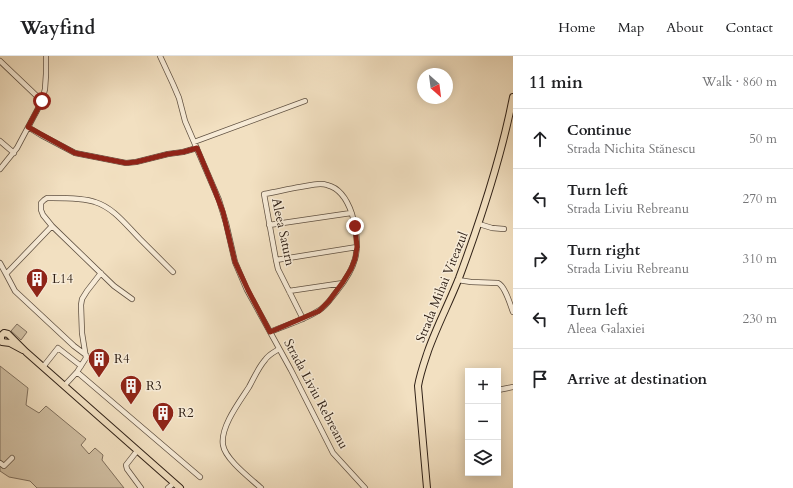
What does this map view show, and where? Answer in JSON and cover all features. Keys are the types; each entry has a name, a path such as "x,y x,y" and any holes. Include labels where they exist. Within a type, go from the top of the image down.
{"main road":[{"name":"Strada Mihai Viteazul","path":"427,488 418,386 419,378 436,329 458,280 479,224 500,157 513,97"},
{"path":"0,328 17,342 23,350"},
{"path":"8,335 3,334 0,336 4,343 12,344 23,350 180,488"},
{"path":"4,343 10,340 8,335"}],"street":[{"path":"0,169 14,153 42,101 45,89 46,56"},
{"name":"Strada Liviu Rebreanu","path":"160,56 179,98 185,120 217,195 223,212 235,262 248,290 333,453 365,488"},
{"path":"0,61 42,101"},
{"path":"194,142 305,101"},
{"path":"28,127 75,153 126,163 197,148"},
{"path":"0,141 14,153"},
{"name":"Aleea Saturn","path":"303,319 278,268 264,194 324,184 333,187 340,193 351,213"},
{"path":"132,299 114,286 52,226 41,210 41,203 44,200 47,198 96,202 113,212 121,219 173,272"},
{"path":"269,225 351,213 356,234 357,247 354,263 343,282 329,301 319,311 270,332"},
{"path":"479,224 492,228 504,229"},
{"path":"6,274 52,226"},
{"path":"276,260 357,247"},
{"path":"0,263 15,290 74,346 86,355"},
{"path":"64,386 85,361 86,355 82,333 82,299 100,273"},
{"path":"458,280 501,284 513,312"},
{"path":"289,291 343,282"},
{"path":"43,367 58,348 81,366"},
{"path":"261,488 232,462 225,451 223,437 230,418 257,371 265,359 279,349"},
{"path":"77,372 200,477"},
{"path":"501,389 513,387"},
{"path":"137,451 126,465 126,469 141,488"},
{"path":"0,464 4,466 12,458"},
{"path":"168,488 174,483"}],"shaded area":[{"path":"17,324 27,332 21,340 11,331"},
{"path":"0,366 28,388 26,405 39,413 46,406 86,439 81,445 89,454 95,448 103,455 102,460 124,488 37,488 30,481 9,477 0,471"}],"place":[{"name":"L14","path":"37,298"},
{"name":"R4","path":"99,378"},
{"name":"R3","path":"131,406"},
{"name":"R2","path":"163,432"}],"route":[{"path":"42,101 28,127 75,153 126,163 197,148 219,200 235,262 258,311 270,332 319,311 329,301 343,282 355,259 357,247 355,226"}]}
